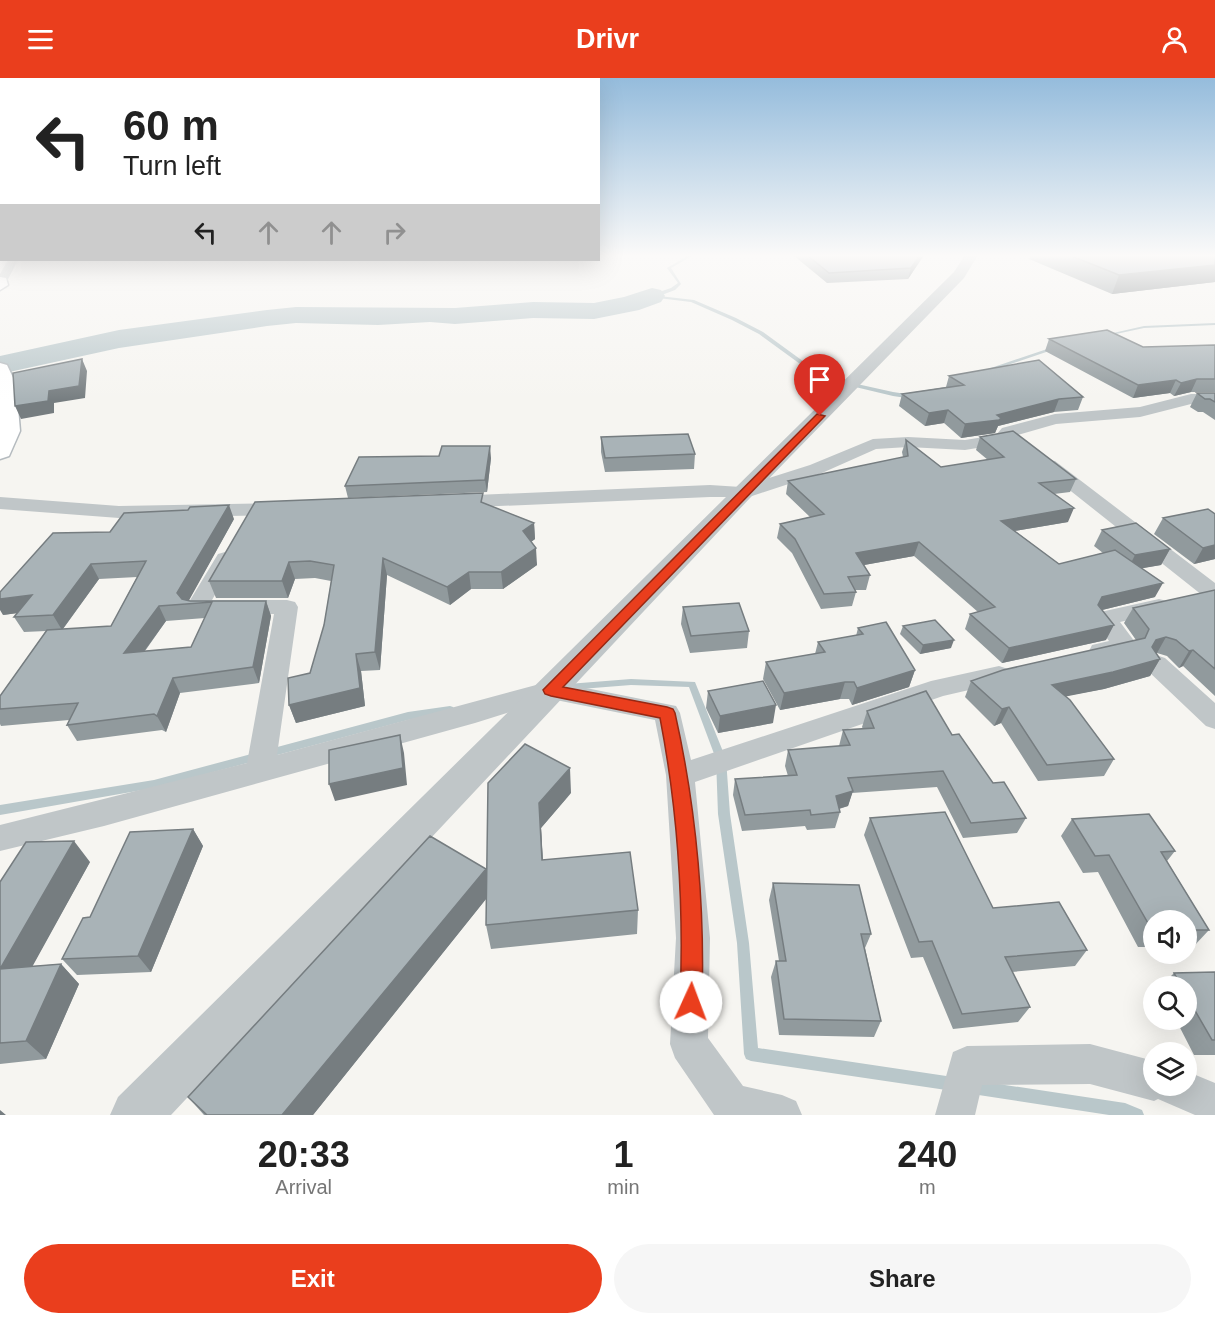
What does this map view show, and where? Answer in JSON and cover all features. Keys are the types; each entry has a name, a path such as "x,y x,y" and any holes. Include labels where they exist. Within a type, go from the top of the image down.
{"main road":[{"path":"0,369 6,384 8,430 1,444"}],"street":[{"path":"136,1115 742,493 931,303"},
{"path":"440,502 710,491 742,493 816,469 873,444 908,442 965,445 1001,439 1008,432 1055,419 1140,412 1191,399 1215,399"},
{"path":"1008,432 1215,593"},
{"path":"0,503 119,512 243,526 299,508"},
{"path":"243,526 197,607 287,607 260,770"},
{"path":"1079,656 1126,646 1104,618 1215,593"},
{"path":"1156,664 1215,719"},
{"path":"680,775 940,688 1027,668"},
{"path":"0,838 104,813 475,713 551,690 667,713 680,775 693,938 689,1044 731,1104 782,1115"},
{"path":"955,1115 967,1066 1090,1064 1143,1078"},
{"path":"1197,1096 1215,1103"}],"building":[{"path":"1107,330 1143,347 1215,345 1215,379 1197,379 1181,383 1176,380 1138,385 1049,339"},
{"path":"82,359 79,386 49,391 48,401 15,406 13,373"},
{"path":"1039,360 1083,397 1059,399 997,415 1001,418 999,420 965,424 948,410 929,413 902,394 964,385 949,376"},
{"path":"1197,393 1215,393 1215,402 1205,399"},
{"path":"1013,431 1076,479 1039,483 1074,508 1001,521 1059,564 1115,550 1163,583 1102,597 1098,605 1114,625 1009,648 970,614 995,607 919,542 856,553 870,575 848,577 856,592 824,594 795,539 780,524 824,514 788,481 908,456 906,440 941,467 1004,457 980,437"},
{"path":"688,434 695,454 605,458 601,437"},
{"path":"442,446 490,446 485,480 345,486 359,457 439,456"},
{"path":"483,493 481,502 534,523 523,531 536,548 501,572 469,572 447,587 383,558 375,652 356,654 360,688 289,705 288,678 310,673 324,625 334,565 310,561 289,562 282,581 209,581 255,502"},
{"path":"229,505 177,593 182,599 190,601 266,601 253,667 173,678 157,716 154,714 67,725 78,703 0,709 0,696 47,630 111,626 146,561 91,564 53,615 14,617 32,595 0,599 0,592 53,533 110,532 124,513 188,510 190,507","holes":["212,602 191,647 124,653 159,606"]},
{"path":"1208,509 1215,514 1215,545 1203,548 1163,518"},
{"path":"1136,523 1170,549 1135,555 1102,530"},
{"path":"1215,590 1215,669 1193,650 1189,651 1176,640 1166,637 1156,640 1152,647 1160,659 1052,685 1070,700 1114,759 1047,765 1009,707 1002,709 971,681 1003,670 1145,638 1149,629 1133,608"},
{"path":"739,603 749,631 691,636 683,607"},
{"path":"935,620 954,640 923,645 903,626"},
{"path":"886,622 915,670 857,688 854,682 845,682 784,693 766,662 825,652 818,642 863,634 858,628"},
{"path":"763,681 776,705 720,716 708,691"},
{"path":"926,691 952,735 959,734 993,783 1004,782 1026,818 971,823 943,771 848,778 853,791 836,796 840,812 811,815 810,810 745,815 735,779 797,775 788,750 850,745 843,730 874,728 867,711"},
{"path":"400,735 403,768 329,784 329,750"},
{"path":"525,744 570,768 539,803 542,860 630,852 638,910 486,925 488,783"},
{"path":"945,812 993,908 1059,902 1087,950 1005,957 1030,1007 962,1014 932,941 919,942 870,818"},
{"path":"1149,814 1175,851 1161,852 1197,910 1143,910 1143,914 1109,855 1095,856 1072,819"},
{"path":"193,829 138,956 62,959 83,918 90,917 130,832"},
{"path":"430,836 486,869 282,1115 207,1115 188,1097"},
{"path":"74,841 0,969 0,882 26,842"},
{"path":"773,883 859,885 871,934 861,934 881,1021 784,1019 776,961 786,961"},
{"path":"1197,910 1209,930 1197,930"},
{"path":"61,964 26,1041 0,1043 0,969"},
{"path":"1215,972 1215,1040 1212,1040 1197,1014 1197,976 1176,976 1174,973"}],"waterway":[{"path":"0,365 119,339 296,315 378,317 430,314 455,316 533,310 594,311 632,303"},
{"path":"698,303 761,333 828,379 913,397"},
{"path":"1102,336 1144,327 1215,324"},
{"path":"988,370 1055,348"},
{"path":"568,687 631,682 692,684 721,759 724,814 743,943 751,1054 953,1084"},
{"path":"0,810 154,784 408,716 450,710"},
{"path":"972,1087 1125,1110 1137,1115"}],"route":[{"path":"691,1002 693,938 680,775 667,713 551,690 820,416"}]}
